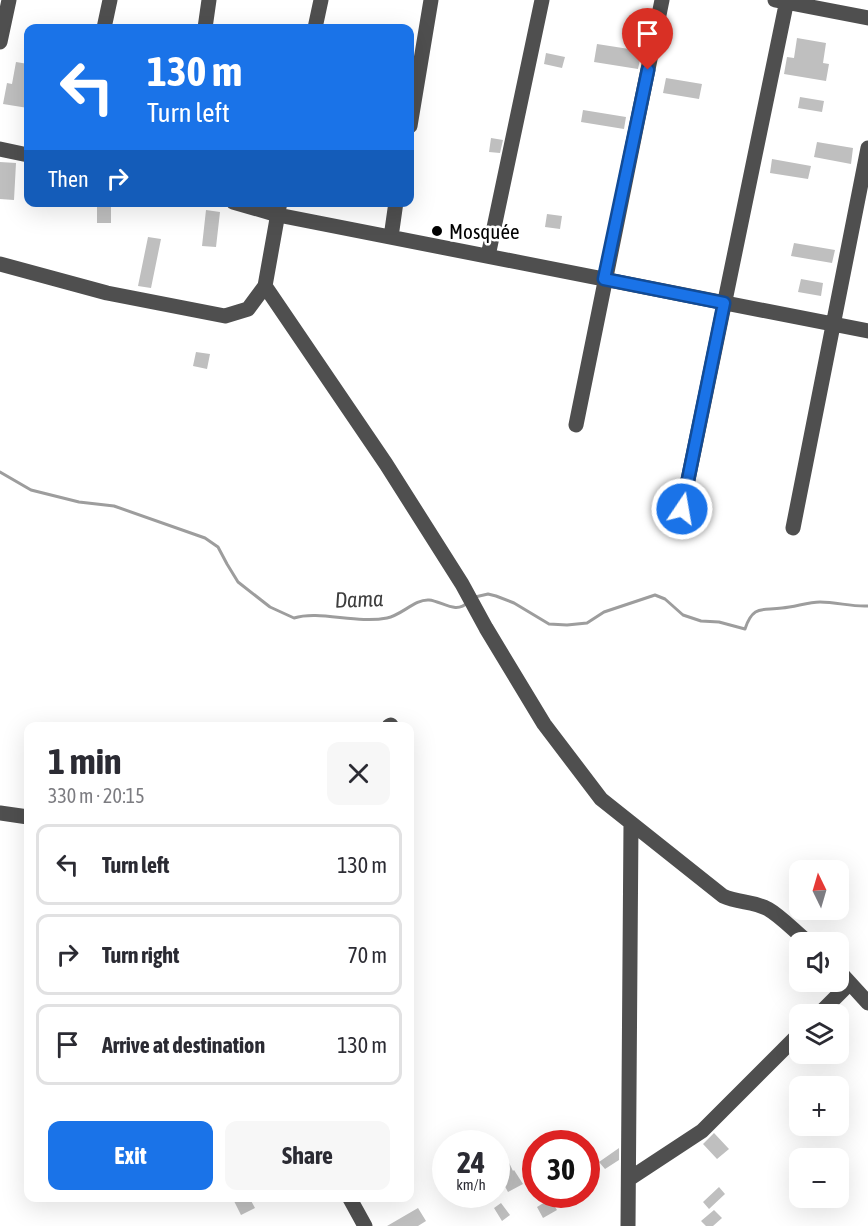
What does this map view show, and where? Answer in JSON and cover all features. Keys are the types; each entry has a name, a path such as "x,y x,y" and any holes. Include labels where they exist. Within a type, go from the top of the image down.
{"street":[{"path":"0,42 9,0"},
{"path":"105,24 110,0"},
{"path":"206,24 209,0"},
{"path":"316,24 321,0"},
{"path":"414,102 431,0"},
{"path":"488,256 542,0"},
{"path":"576,425 662,0"},
{"path":"682,509 783,1 868,18"},
{"path":"793,528 868,147"},
{"path":"0,149 24,154"},
{"path":"391,237 395,207"},
{"path":"0,264 107,293 225,316 248,309 265,286 279,209 391,237 868,331"},
{"path":"265,286 386,464 462,584 544,724 601,799 723,896 735,902 753,903 769,909 796,932"},
{"path":"0,813 24,816"},
{"path":"628,1226 631,823"},
{"path":"829,1004 850,983 868,1003"},
{"path":"628,1179 702,1131 789,1044"},
{"path":"351,1202 365,1226"}],"building":[{"path":"797,38 826,43 823,63 829,64 826,81 784,74 787,57 794,58"},
{"path":"597,44 642,51 638,69 594,62"},
{"path":"546,53 565,57 562,68 544,64"},
{"path":"16,62 24,63 24,107 3,104 7,83 12,84"},
{"path":"666,78 702,84 699,99 663,93"},
{"path":"800,97 824,101 822,112 798,108"},
{"path":"583,110 626,117 624,129 581,122"},
{"path":"491,138 503,140 500,153 489,152"},
{"path":"817,142 853,148 851,164 814,157"},
{"path":"772,159 811,166 808,179 770,173"},
{"path":"0,162 16,163 14,200 0,199"},
{"path":"97,207 111,207 111,223 97,223"},
{"path":"206,210 220,212 216,247 202,246"},
{"path":"547,214 562,216 560,229 545,227"},
{"path":"148,237 161,239 151,288 138,286"},
{"path":"794,243 835,250 832,263 791,256"},
{"path":"801,279 823,283 821,296 798,292"},
{"path":"196,352 210,354 207,369 193,366"},
{"path":"714,1133 729,1149 717,1159 703,1144"},
{"path":"619,1148 619,1160 605,1169 600,1161"},
{"path":"510,1165 522,1182 510,1191"},
{"path":"719,1187 725,1194 709,1209 703,1202"},
{"path":"234,1202 252,1202 255,1208 241,1215"},
{"path":"418,1208 426,1221 418,1226 387,1226"},
{"path":"494,1208 505,1208 510,1215 502,1221"},
{"path":"538,1208 556,1208 557,1210 543,1218"},
{"path":"714,1210 722,1218 713,1226 706,1226 701,1221"}],"waterway":[{"name":"Dama","path":"0,472 31,490 79,502 114,506 205,538 218,547 238,582 270,607 294,618 315,615 363,619 387,618 424,600 454,607 463,606 468,602"},
{"name":"Dama","path":"475,597 488,594 496,596 514,603 549,624 567,625 587,623 604,612 655,595 665,599 683,615 701,621 719,622 745,629 751,616 764,609 820,602 868,606"}],"place":[{"name":"Mosquée","path":"437,231"}],"route":[{"path":"648,70 604,279 724,303 682,509"}]}
